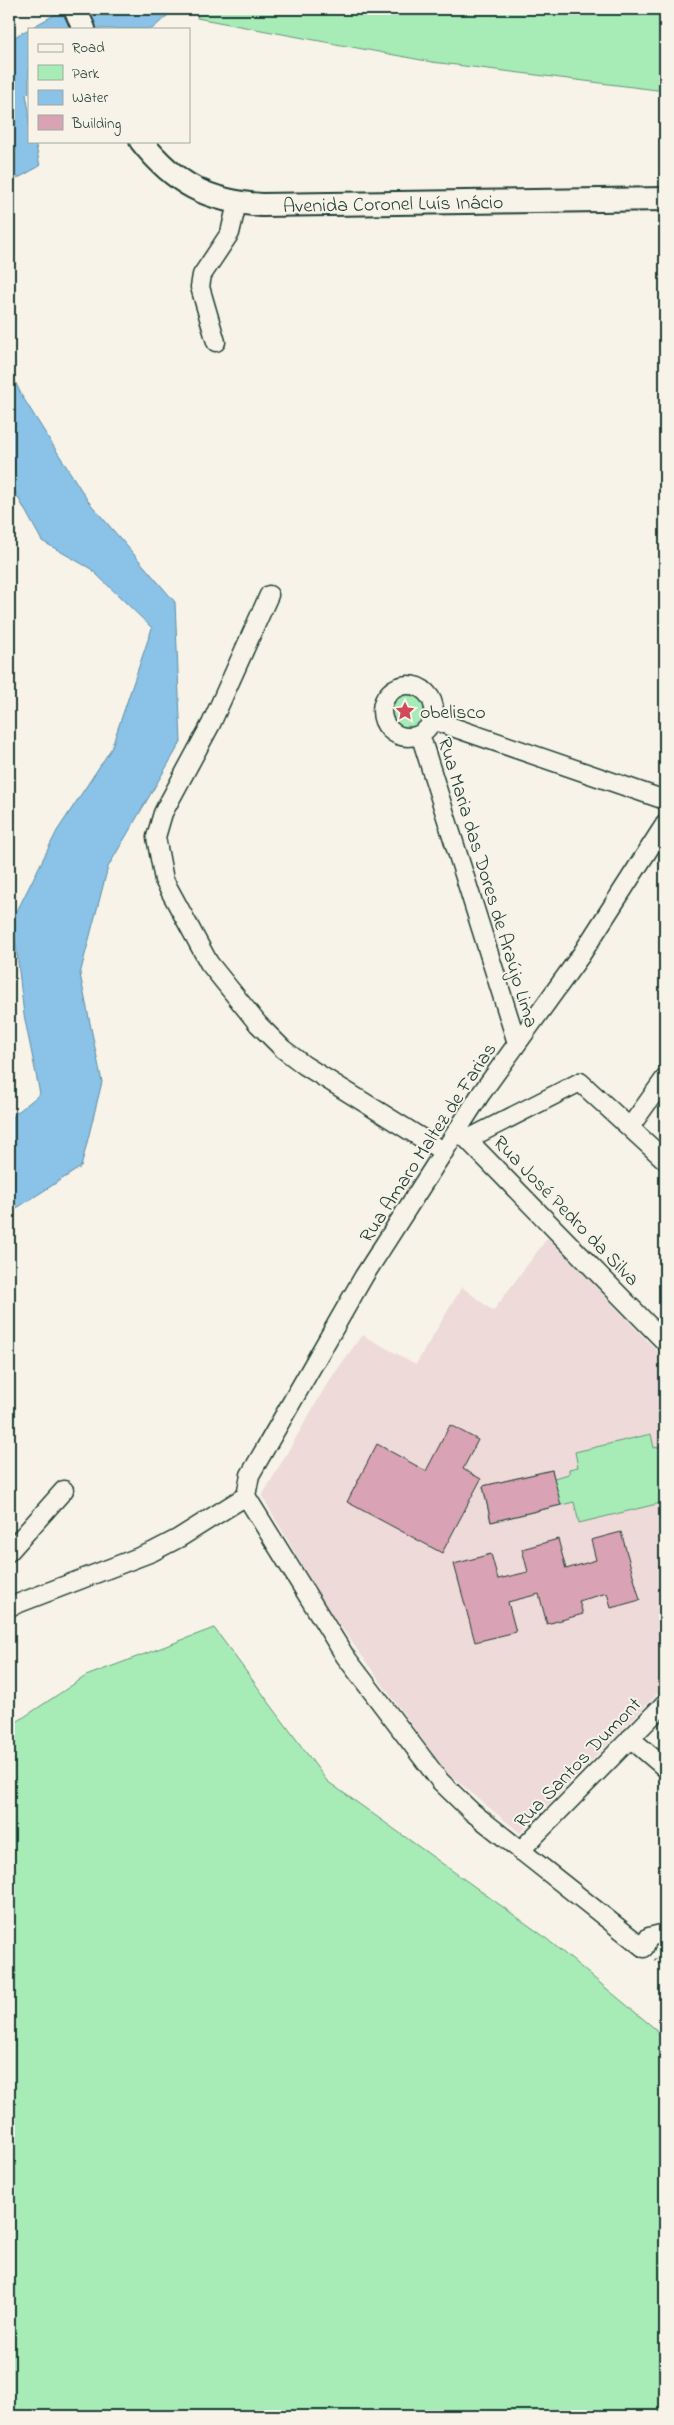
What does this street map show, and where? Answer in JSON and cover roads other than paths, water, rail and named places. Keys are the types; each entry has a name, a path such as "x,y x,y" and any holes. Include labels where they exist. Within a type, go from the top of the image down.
{"street":[{"path":"75,9 84,28"},
{"name":"Avenida Coronel Luís Inácio","path":"142,142 159,164 175,178 212,196 236,203 262,205 665,199"},
{"path":"216,342 202,299 201,281 208,265 230,233 236,203"},
{"path":"269,595 211,724 163,813 156,837 164,880 209,963 258,1024 283,1049 304,1065 444,1152"},
{"path":"409,684 424,690 433,704 432,720 420,734 403,737 387,727 381,710 387,694 401,685 409,684"},
{"path":"432,720 665,800"},
{"name":"Rua Maria das Dores de Araújo Lima","path":"420,734 517,1043"},
{"name":"Rua Amaro Maltez de Farias","path":"246,1496 250,1475 359,1285 444,1152 463,1134 517,1043 581,955 665,824"},
{"path":"630,1127 665,1078"},
{"path":"463,1134 580,1082 665,1160"},
{"name":"Rua José Pedro da Silva","path":"463,1134 665,1342"},
{"path":"9,1552 64,1490"},
{"path":"9,1607 152,1552 179,1538 246,1496 345,1656 434,1774 472,1812 644,1948 649,1936 665,1933"},
{"name":"Rua Santos Dumont","path":"520,1850 665,1702"},
{"path":"630,1738 665,1768"}],"water":[{"path":"65,9 175,9 153,28 31,28"},
{"path":"28,29 28,93 26,94 28,105 28,142 35,142 40,166 9,183 9,40"},
{"path":"9,369 22,396 88,501 175,602 181,742 108,867 80,974 102,1082 81,1167 9,1213 9,1119 40,1094 24,1015 13,919 57,831 111,749 152,628 91,569 42,541 9,481"}],"place":[{"name":"obelisco","path":"405,711"}]}
